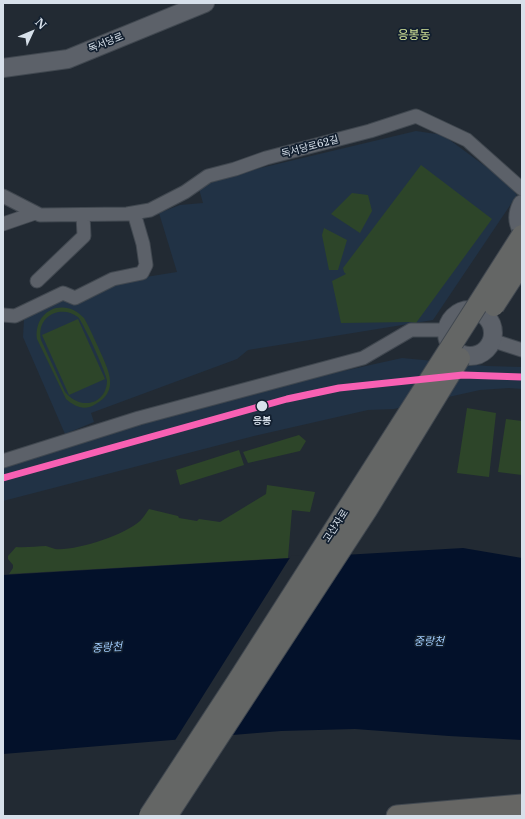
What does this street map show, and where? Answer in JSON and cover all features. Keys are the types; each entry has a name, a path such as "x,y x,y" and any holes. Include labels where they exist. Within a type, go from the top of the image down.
{"highway":[{"path":"397,816 480,807 522,805"}],"main road":[{"name":"독서당로","path":"3,68 68,59 205,3"},
{"path":"522,204 518,211 519,225 522,230"},
{"name":"고산자로","path":"149,816 236,683 522,235"},
{"path":"479,313 522,248"},
{"name":"고산자로","path":"167,816 367,510 471,340 522,263"},
{"path":"469,310 479,313 488,320 491,326 493,333 492,340 483,352 477,355 469,356 461,354 454,350 447,337 447,329 450,321 455,316 469,310"}],"street":[{"name":"독서당로62길","path":"3,196 40,215 127,214 150,210 171,200 208,176 266,158 370,131 416,116 467,140 522,189"},
{"name":"독서당로62길","path":"3,224 35,213"},
{"path":"3,315 15,316 63,293 75,298 113,279 142,273 146,265 143,244 134,213"},
{"path":"37,281 84,236 83,215"},
{"path":"3,461 139,418 363,358 411,330 447,329"},
{"path":"492,340 522,350"}],"shaded area":[{"path":"416,131 443,135 508,183 517,195 433,320 248,350 237,359 91,413 94,422 65,434 23,337 24,319 63,298 75,305 97,290 127,280 177,272 159,213 180,205 203,203 199,189 212,182 227,176"},
{"path":"402,358 487,366 522,367 522,389 509,388 480,390 394,409 368,410 254,436 3,501 3,464 221,398"}],"green space":[{"path":"421,165 492,219 416,323 341,323 332,281 346,274 343,268"},
{"path":"352,193 368,195 372,211 360,233 331,214"},
{"path":"324,228 347,240 338,270 329,270 322,235"},
{"path":"56,308 68,308 84,318 106,365 110,380 110,387 102,399 90,407 79,407 66,399 37,339 38,324 43,316","holes":["53,313 71,313 78,317 106,376 107,381 102,396 91,403 77,401 65,392 41,340 41,330 46,318"]},
{"path":"78,319 105,379 69,395 42,335"},
{"path":"467,408 496,413 489,477 457,473"},
{"path":"506,419 522,421 522,475 498,472"},
{"path":"299,435 306,441 300,451 248,463 243,452"},
{"path":"239,450 244,465 180,485 176,470"},
{"path":"267,485 315,492 310,512 292,510 288,558 9,574 13,568 13,565 8,559 8,556 16,547 46,546 55,549 64,549 87,545 123,532 140,521 149,509 178,516 179,518 197,521 199,519 220,522 266,494"}],"water":[{"name":"중랑천","path":"463,548 522,558 522,740 355,729 281,731 3,754 3,575"}],"pier":[{"path":"343,553 228,737 174,742 291,556"}],"transit line":[{"path":"3,478 287,399 339,388 463,375 522,377"}],"place":[{"name":"응봉","path":"262,406"}],"district":[{"name":"응봉동","path":"414,36"}]}
